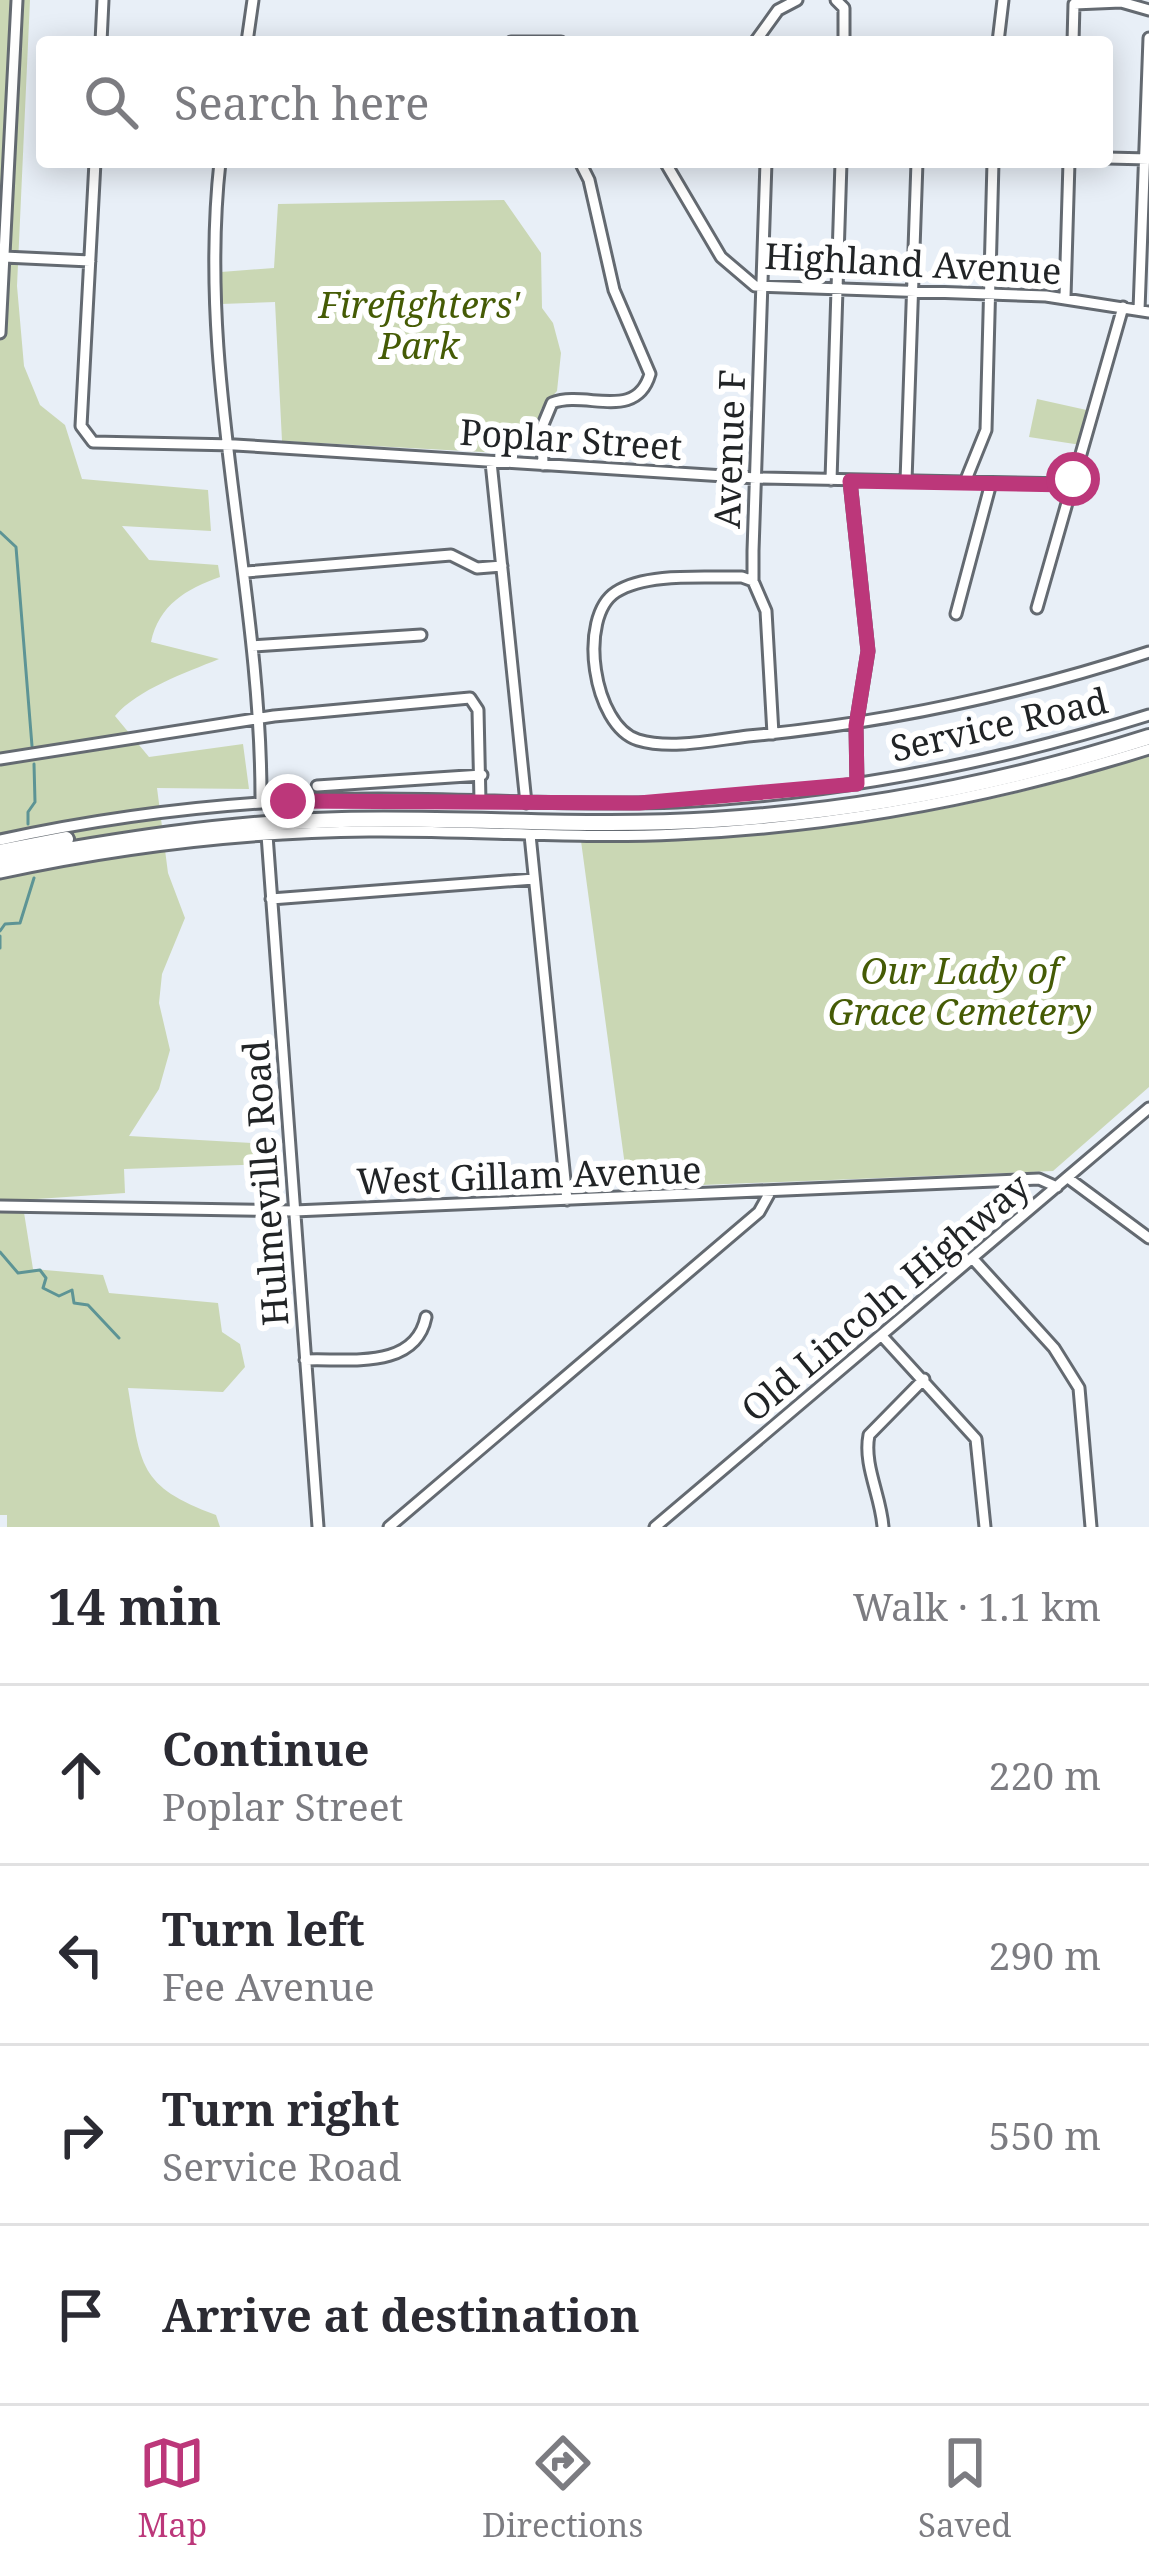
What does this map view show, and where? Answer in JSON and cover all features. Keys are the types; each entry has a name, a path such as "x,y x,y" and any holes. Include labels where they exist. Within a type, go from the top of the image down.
{"highway":[{"path":"2,861 23,847 173,823 311,812 602,815 772,806 977,774 1149,727"},
{"path":"2,861 136,837 280,822 640,824 792,814 979,782 1149,736"}],"street":[{"path":"0,333 5,151 17,0"},
{"path":"101,36 104,0"},
{"path":"248,36 254,0"},
{"path":"759,36 778,10 797,0"},
{"path":"999,36 1003,0"},
{"path":"838,1 843,36"},
{"path":"1073,36 1072,2 1121,2 1149,10"},
{"path":"0,31 16,32"},
{"path":"1144,311 1149,38"},
{"path":"0,65 14,65"},
{"path":"1113,158 1147,159"},
{"path":"4,257 90,261 94,168"},
{"path":"220,168 213,295 225,445 246,572 261,803"},
{"path":"543,465 549,406 561,400 626,402 641,393 650,374 614,290 583,168"},
{"name":"Highland Avenue","path":"669,168 730,268 761,287 1065,297 1144,311"},
{"name":"Avenue F","path":"766,168 753,581 766,611 773,734"},
{"path":"831,480 841,168"},
{"path":"906,482 917,168"},
{"path":"965,482 985,438 993,168"},
{"path":"1065,297 1069,168"},
{"name":"Poplar Street","path":"90,261 81,424 93,442 225,445 756,478 1071,484"},
{"path":"1037,608 1123,307"},
{"path":"491,462 526,803"},
{"path":"850,481 868,651 856,726 857,784"},
{"path":"956,614 991,483"},
{"path":"246,572 436,556 451,556 477,568 502,566"},
{"path":"753,581 742,577 645,583 612,595 597,621 601,700 614,727 643,742 856,726 1014,692 1149,652"},
{"path":"252,646 421,635"},
{"path":"0,759 258,718 470,698 478,710 480,801"},
{"name":"Service Road","path":"0,840 134,817 261,803 696,801 857,784 1012,754 1149,715"},
{"name":"Service Road","path":"2,861 267,835 679,834 831,820 982,794 1149,749"},
{"path":"317,786 482,775"},
{"name":"Hulmeville Road","path":"267,835 318,1527"},
{"path":"530,835 566,1200"},
{"path":"271,899 534,879"},
{"name":"Old Lincoln Highway","path":"655,1527 1149,1108"},
{"path":"1068,1178 1149,1238"},
{"name":"West Gillam Avenue","path":"0,1206 294,1211 1039,1179 1057,1187"},
{"path":"389,1527 759,1212 769,1194"},
{"path":"973,1259 1054,1348 1079,1388 1091,1527"},
{"path":"305,1360 397,1355 411,1347 426,1317"},
{"path":"882,1336 980,1446 986,1527"},
{"path":"883,1527 881,1498 868,1458 869,1435 924,1379"}],"green space":[{"path":"0,0 30,0 17,286 24,366 40,405 65,425 82,479 208,490 211,531 122,526 149,560 218,565 220,577 185,593 167,608 151,642 219,659 149,690 115,716 149,757 243,744 249,789 157,788 168,873 185,918 162,974 159,1003 170,1050 159,1089 129,1136 267,1144 267,1164 124,1169 125,1193 22,1200 33,1269 103,1275 109,1293 218,1303 222,1332 240,1344 245,1367 223,1392 128,1388 136,1437 148,1470 171,1494 216,1515 220,1527 7,1527 7,1515 0,1515"},
{"name":"Firefighters' Park","path":"504,200 541,253 542,308 553,323 561,353 557,391 541,409 537,455 282,441 275,302 221,304 221,272 274,268 278,204"},
{"path":"1037,399 1091,411 1081,445 1029,437"},
{"name":"Our Lady of Grace Cemetery","path":"1149,754 1149,1087 1053,1171 628,1188 581,841 719,838 869,822 1017,793"}],"waterway":[{"path":"0,532 16,547 32,746"},
{"path":"28,824 28,812 35,802 34,764"},
{"path":"0,931 5,924 20,923 34,878"},
{"path":"0,936 0,948"},
{"path":"0,1252 18,1273 40,1270 46,1278 43,1288 59,1296 72,1290 74,1303 88,1305 119,1338"}],"route":[{"path":"288,801 639,803 752,797 857,784 856,726 868,651 850,481 1068,485 1073,479"}]}
